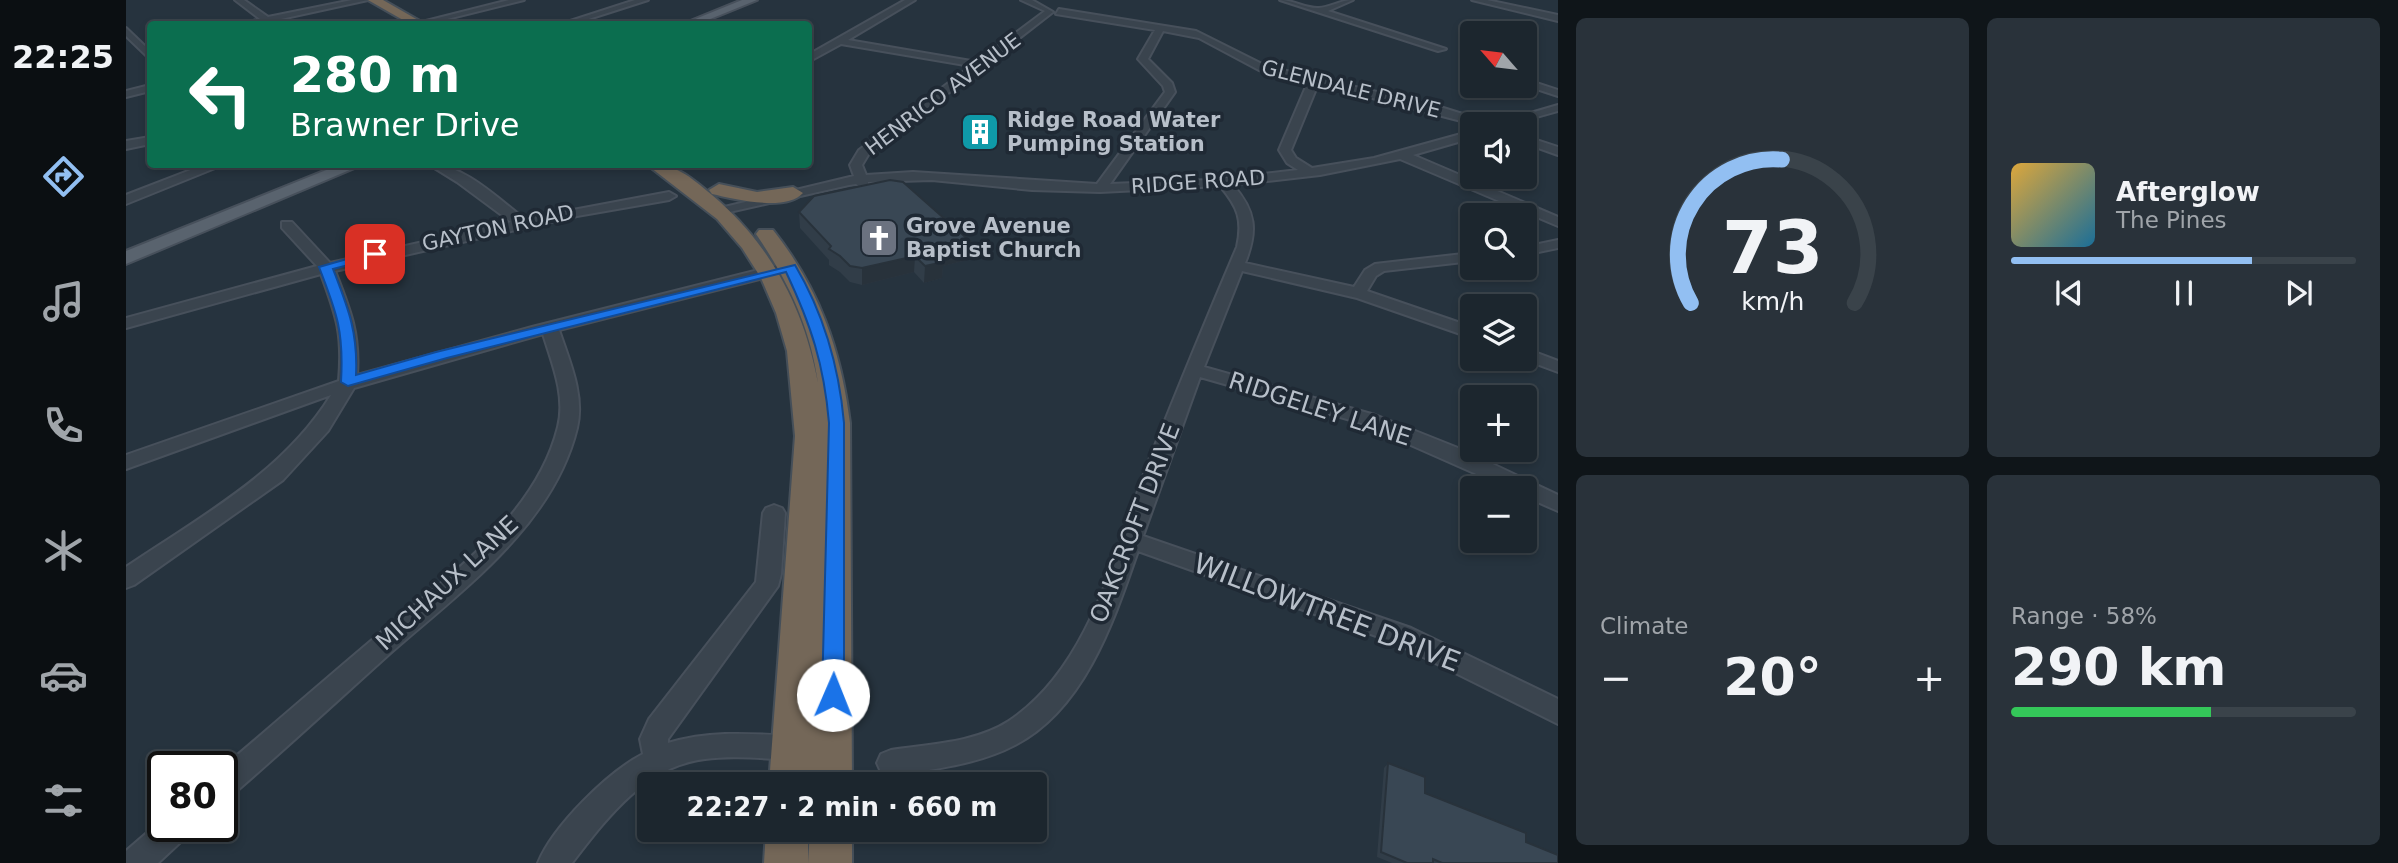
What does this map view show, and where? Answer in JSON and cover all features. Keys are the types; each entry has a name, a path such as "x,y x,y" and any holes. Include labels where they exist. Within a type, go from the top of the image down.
{"highway":[{"path":"361,0 397,21"},
{"path":"374,0 413,21"},
{"path":"661,168 733,212"},
{"path":"683,168 719,190 757,198 793,193"},
{"path":"719,190 733,212 780,270 819,328 835,399 831,767"},
{"path":"780,270 808,400 791,766"},
{"path":"786,863 787,842"},
{"path":"830,863 831,842"}],"main road":[{"path":"698,21 752,0"},
{"path":"712,21 765,0"},
{"path":"126,247 325,168"},
{"path":"126,258 346,168"}],"street":[{"path":"239,0 267,20"},
{"path":"262,21 361,0"},
{"path":"432,21 520,0"},
{"path":"575,21 644,0"},
{"path":"812,57 911,0"},
{"name":"GLENDALE DRIVE","path":"1025,0 1052,11 1204,36 1246,62 1314,81 1415,103 1460,117"},
{"name":"HENRICO AVENUE","path":"862,182 856,165 863,153 1068,0"},
{"path":"1284,0 1441,49"},
{"path":"1319,11 1349,0"},
{"path":"1476,0 1558,18"},
{"path":"1100,187 1170,92 1168,85 1143,60 1161,27"},
{"path":"126,31 146,46"},
{"path":"839,41 980,65"},
{"path":"126,50 146,46"},
{"path":"1308,172 1291,160 1284,150 1314,81"},
{"path":"1537,86 1558,93"},
{"path":"126,94 147,90"},
{"path":"1537,114 1558,108"},
{"name":"RIDGE ROAD","path":"733,212 793,193 862,182 919,178 1100,187 1222,181 1308,172 1402,155 1460,138"},
{"path":"126,145 147,142"},
{"path":"1537,144 1558,151"},
{"path":"1402,155 1558,222"},
{"path":"126,200 209,168"},
{"path":"440,168 462,179 521,223"},
{"name":"OAKCROFT DRIVE","path":"891,763 993,742 1018,731 1041,713 1063,688 1084,654 1247,236 1249,217 1244,205 1222,181"},
{"name":"RIDGE ROAD","path":"733,212 862,182"},
{"name":"GAYTON ROAD","path":"126,323 326,267 521,223 669,196"},
{"path":"126,579 276,475 321,427 348,382 351,345 346,320 326,267 288,225"},
{"path":"1537,248 1558,244"},
{"path":"1358,293 1370,273 1380,267 1460,258"},
{"path":"1236,265 1358,293 1460,329"},
{"path":"126,462 228,422 348,382 780,270"},
{"name":"MICHAUX LANE","path":"238,772 470,567 519,518 540,491 562,446 569,413 564,377 550,328"},
{"path":"1537,358 1558,367"},
{"name":"RIDGELEY LANE","path":"1195,370 1368,419 1456,455 1558,504"},
{"path":"658,760 654,738 658,727 766,586 771,574 774,513"},
{"name":"WILLOWTREE DRIVE","path":"1130,540 1402,635 1558,712"},
{"path":"553,863 612,792 658,760 691,748 709,746 791,766 831,767"},
{"path":"135,863 159,842"}],"building":[{"name":"Grove Avenue Baptist Church","path":"890,180 903,182 972,243 933,252 944,262 925,266 915,256 862,268 850,266 829,249 831,246 799,212 814,196"},
{"path":"1388,763 1425,777 1425,793 1526,833 1526,842 1558,855 1558,863 1442,863 1433,859 1433,863 1407,863 1381,852"}],"place":[{"name":"Ridge Road Water Pumping Station","path":"980,132"},
{"name":"Grove Avenue Baptist Church","path":"879,238"}],"route":[{"path":"375,254 326,267 346,320 351,345 348,382 410,363 790,267 810,303 829,361 834,387 836,423 833,695"}]}
